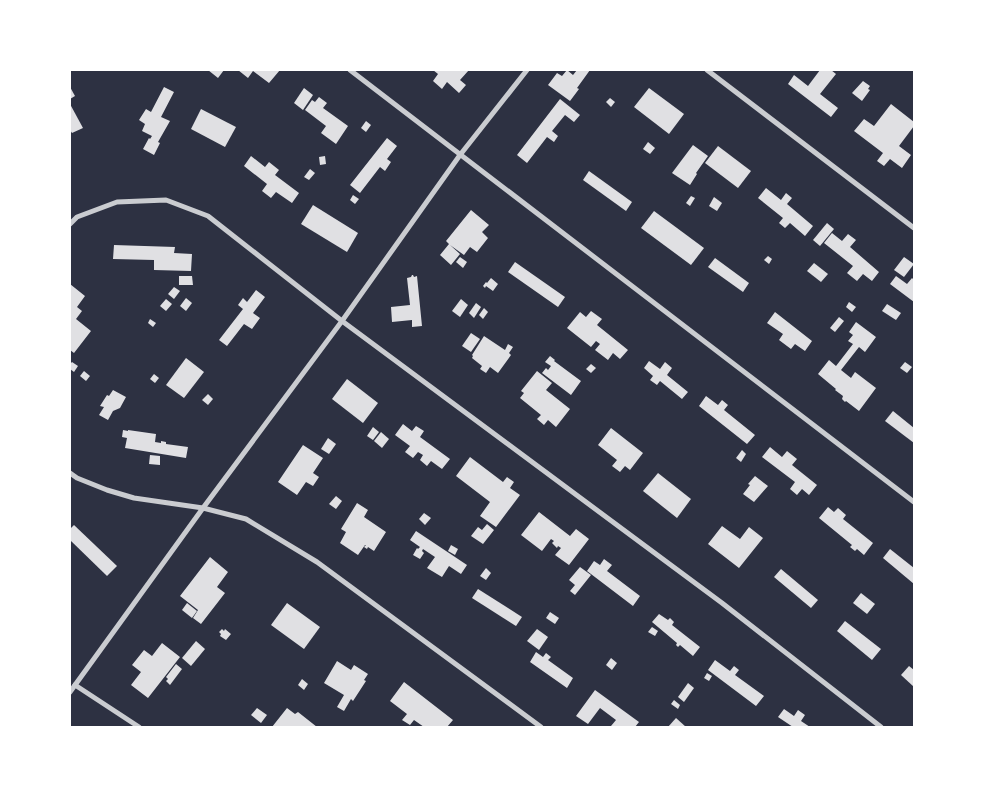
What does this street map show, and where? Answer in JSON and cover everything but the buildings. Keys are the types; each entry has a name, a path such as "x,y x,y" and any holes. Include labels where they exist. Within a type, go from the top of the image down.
{"street":[{"path":"350,70 914,502"},
{"path":"70,692 203,508 342,321 460,155 527,70"},
{"path":"707,70 914,228"},
{"path":"70,224 77,217 117,202 166,200 208,216 342,321 722,602 881,727"},
{"path":"70,473 77,478 107,490 134,498 203,508 246,519 317,562 541,727"},
{"path":"75,685 139,727"}]}
